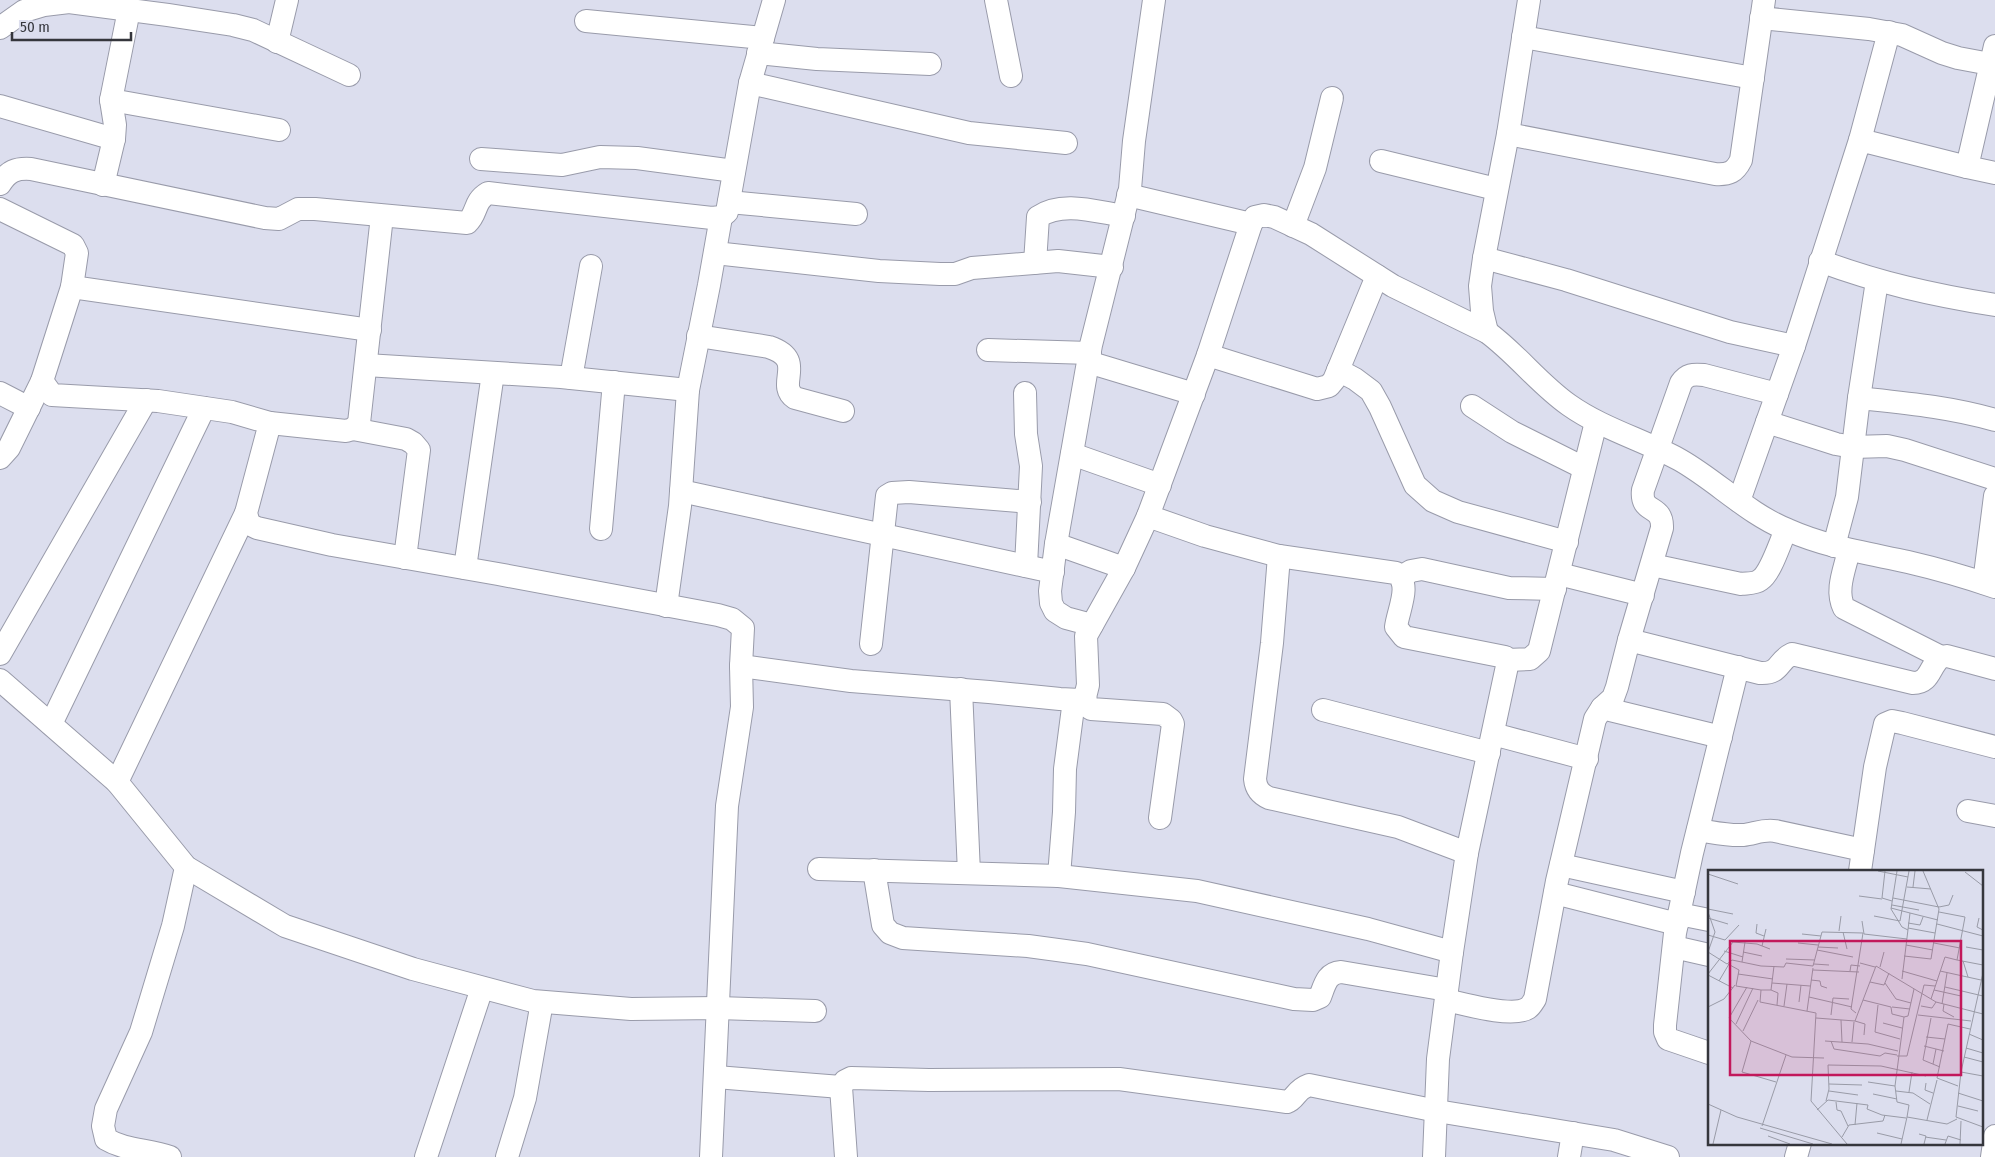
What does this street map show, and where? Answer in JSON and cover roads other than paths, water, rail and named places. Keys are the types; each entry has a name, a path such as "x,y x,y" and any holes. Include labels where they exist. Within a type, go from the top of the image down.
{"street":[{"path":"277,42 286,0"},
{"path":"666,606 681,491 688,390 715,253 734,171 750,83 774,0"},
{"path":"996,0 1011,76"},
{"path":"1092,626 1066,618 1055,611 1051,603 1050,591 1056,544 1089,357 1126,205 1154,0"},
{"path":"1487,332 1482,311 1481,294 1484,258 1508,134 1529,0"},
{"path":"0,28 24,12 44,5 68,2 129,10 233,25 252,30 349,75"},
{"path":"1508,134 1715,174 1727,174 1736,170 1741,160 1762,9 1889,32 1917,40 1942,53 1958,58 1992,55 1967,166"},
{"path":"103,185 114,139 115,125 111,100 129,10"},
{"path":"586,21 761,45 817,59 930,64"},
{"path":"1739,501 1794,346 1860,140 1889,32"},
{"path":"1523,37 1753,78"},
{"path":"750,83 968,133 1066,143"},
{"path":"1293,226 1315,168 1332,98"},
{"path":"111,100 279,130"},
{"path":"0,106 114,139"},
{"path":"1860,140 1995,173"},
{"path":"481,159 562,165 600,157 637,158 734,171"},
{"path":"1382,161 1496,189"},
{"path":"0,184 11,172 20,168 31,169 265,218 279,219 298,210 467,223 473,217 476,203 480,197 488,193 712,218 725,210 856,214"},
{"path":"1035,263 1038,216 1053,210 1126,205 1251,224"},
{"path":"0,209 73,245 77,253 72,287 42,381 9,448 0,458"},
{"path":"1060,876 1064,812 1064,769 1080,699 1088,686 1086,636 1124,568 1148,516 1194,394 1251,224 1255,217 1264,215 1310,234 1393,286 1487,332 1500,342 1549,390 1570,406 1596,422 1694,469 1739,501 1786,530 1815,541 1961,575 1989,585 1995,496"},
{"path":"353,429 359,423 360,418 382,216"},
{"path":"715,253 879,270 940,274 955,274 972,268 1069,261 1112,267"},
{"path":"1484,258 1566,280 1730,332 1794,346"},
{"path":"1820,261 1876,281 1944,297 1995,305"},
{"path":"571,378 591,266"},
{"path":"1208,354 1317,389 1329,386 1338,370 1377,276"},
{"path":"1876,281 1859,398 1841,548 1840,599 1844,608 1855,615 1941,657 1947,656 1995,668"},
{"path":"72,287 370,330"},
{"path":"698,336 769,347 779,351 788,359 789,394 795,398 843,411"},
{"path":"988,350 1089,357 1194,394"},
{"path":"366,364 571,378 688,390"},
{"path":"1338,370 1356,379 1370,391 1380,407 1414,485 1434,501 1458,512 1567,542"},
{"path":"466,568 493,373"},
{"path":"874,870 884,925 890,933 903,938 1028,946 1087,954 1294,999 1313,1000 1320,997 1326,979 1333,973 1341,972 1447,995 1505,1011 1529,1008 1535,999 1561,864 1595,719 1602,708 1613,698 1618,687 1629,640 1662,528 1663,519 1659,513 1644,504 1642,498 1681,384 1684,378 1691,374 1704,375 1777,394"},
{"path":"42,381 52,395 146,400 232,412 270,423 327,430 346,431 353,429 406,439 413,443 418,450 405,558"},
{"path":"601,529 614,382"},
{"path":"0,393 29,408"},
{"path":"1025,394 1026,434 1032,466 1026,566"},
{"path":"1859,398 1917,404 1974,414 1995,420"},
{"path":"0,654 146,400"},
{"path":"1472,406 1512,432 1584,468"},
{"path":"51,724 204,408"},
{"path":"1507,660 1530,659 1539,651 1596,422"},
{"path":"1767,422 1836,444 1853,447 1886,446 1905,450 1995,479"},
{"path":"117,782 246,513 270,423"},
{"path":"1072,454 1160,485"},
{"path":"681,491 1053,572"},
{"path":"871,644 887,496 892,493 910,492 1030,502"},
{"path":"246,513 249,524 274,533 725,617 732,619 743,628 741,666 742,707 727,806 711,1157"},
{"path":"1148,516 1205,536 1279,556 1387,571 1401,577"},
{"path":"1652,565 1741,584 1751,583 1760,580 1767,573 1786,530"},
{"path":"1056,544 1124,568"},
{"path":"1279,556 1272,643 1255,779 1256,787 1261,794 1269,798 1398,827 1467,853"},
{"path":"1401,577 1411,571 1422,569 1509,588 1557,581 1643,595"},
{"path":"1401,577 1404,589 1396,626 1404,637 1456,648 1500,654 1505,656 1507,660 1467,853 1452,952 1438,1059 1434,1157"},
{"path":"1629,640 1768,673 1775,670 1792,654 1918,683 1927,679 1933,666 1941,657"},
{"path":"741,666 851,681 1080,699 1091,709 1163,714 1168,716 1173,724 1160,818"},
{"path":"1708,1053 1668,1039 1665,1032 1680,910 1738,667"},
{"path":"0,680 117,782 186,867 285,926 413,969 533,1002 631,1009 718,1008 815,1011"},
{"path":"960,690 969,873"},
{"path":"1602,708 1720,737"},
{"path":"1323,710 1491,743 1587,759"},
{"path":"1698,830 1733,835 1745,835 1766,830 1862,860 1875,767 1885,724 1892,721 1902,723 1995,747"},
{"path":"1968,811 1995,816"},
{"path":"1561,864 1708,920"},
{"path":"170,1157 159,1153 118,1146 106,1139 103,1126 106,1109 140,1032 173,926 186,867"},
{"path":"819,869 1060,876 1197,891 1368,929 1452,952"},
{"path":"1555,893 1680,910"},
{"path":"1674,947 1708,955"},
{"path":"426,1157 482,988"},
{"path":"507,1157 525,1098 542,1002"},
{"path":"716,1077 841,1087"},
{"path":"846,1157 841,1087 845,1081 851,1078 929,1080 1120,1079 1287,1102 1291,1101 1298,1091 1309,1086 1437,1111 1614,1140 1668,1157"},
{"path":"1569,1157 1572,1133"},
{"path":"1992,1157 1995,1136"},
{"path":"1796,1157 1800,1144"}]}
